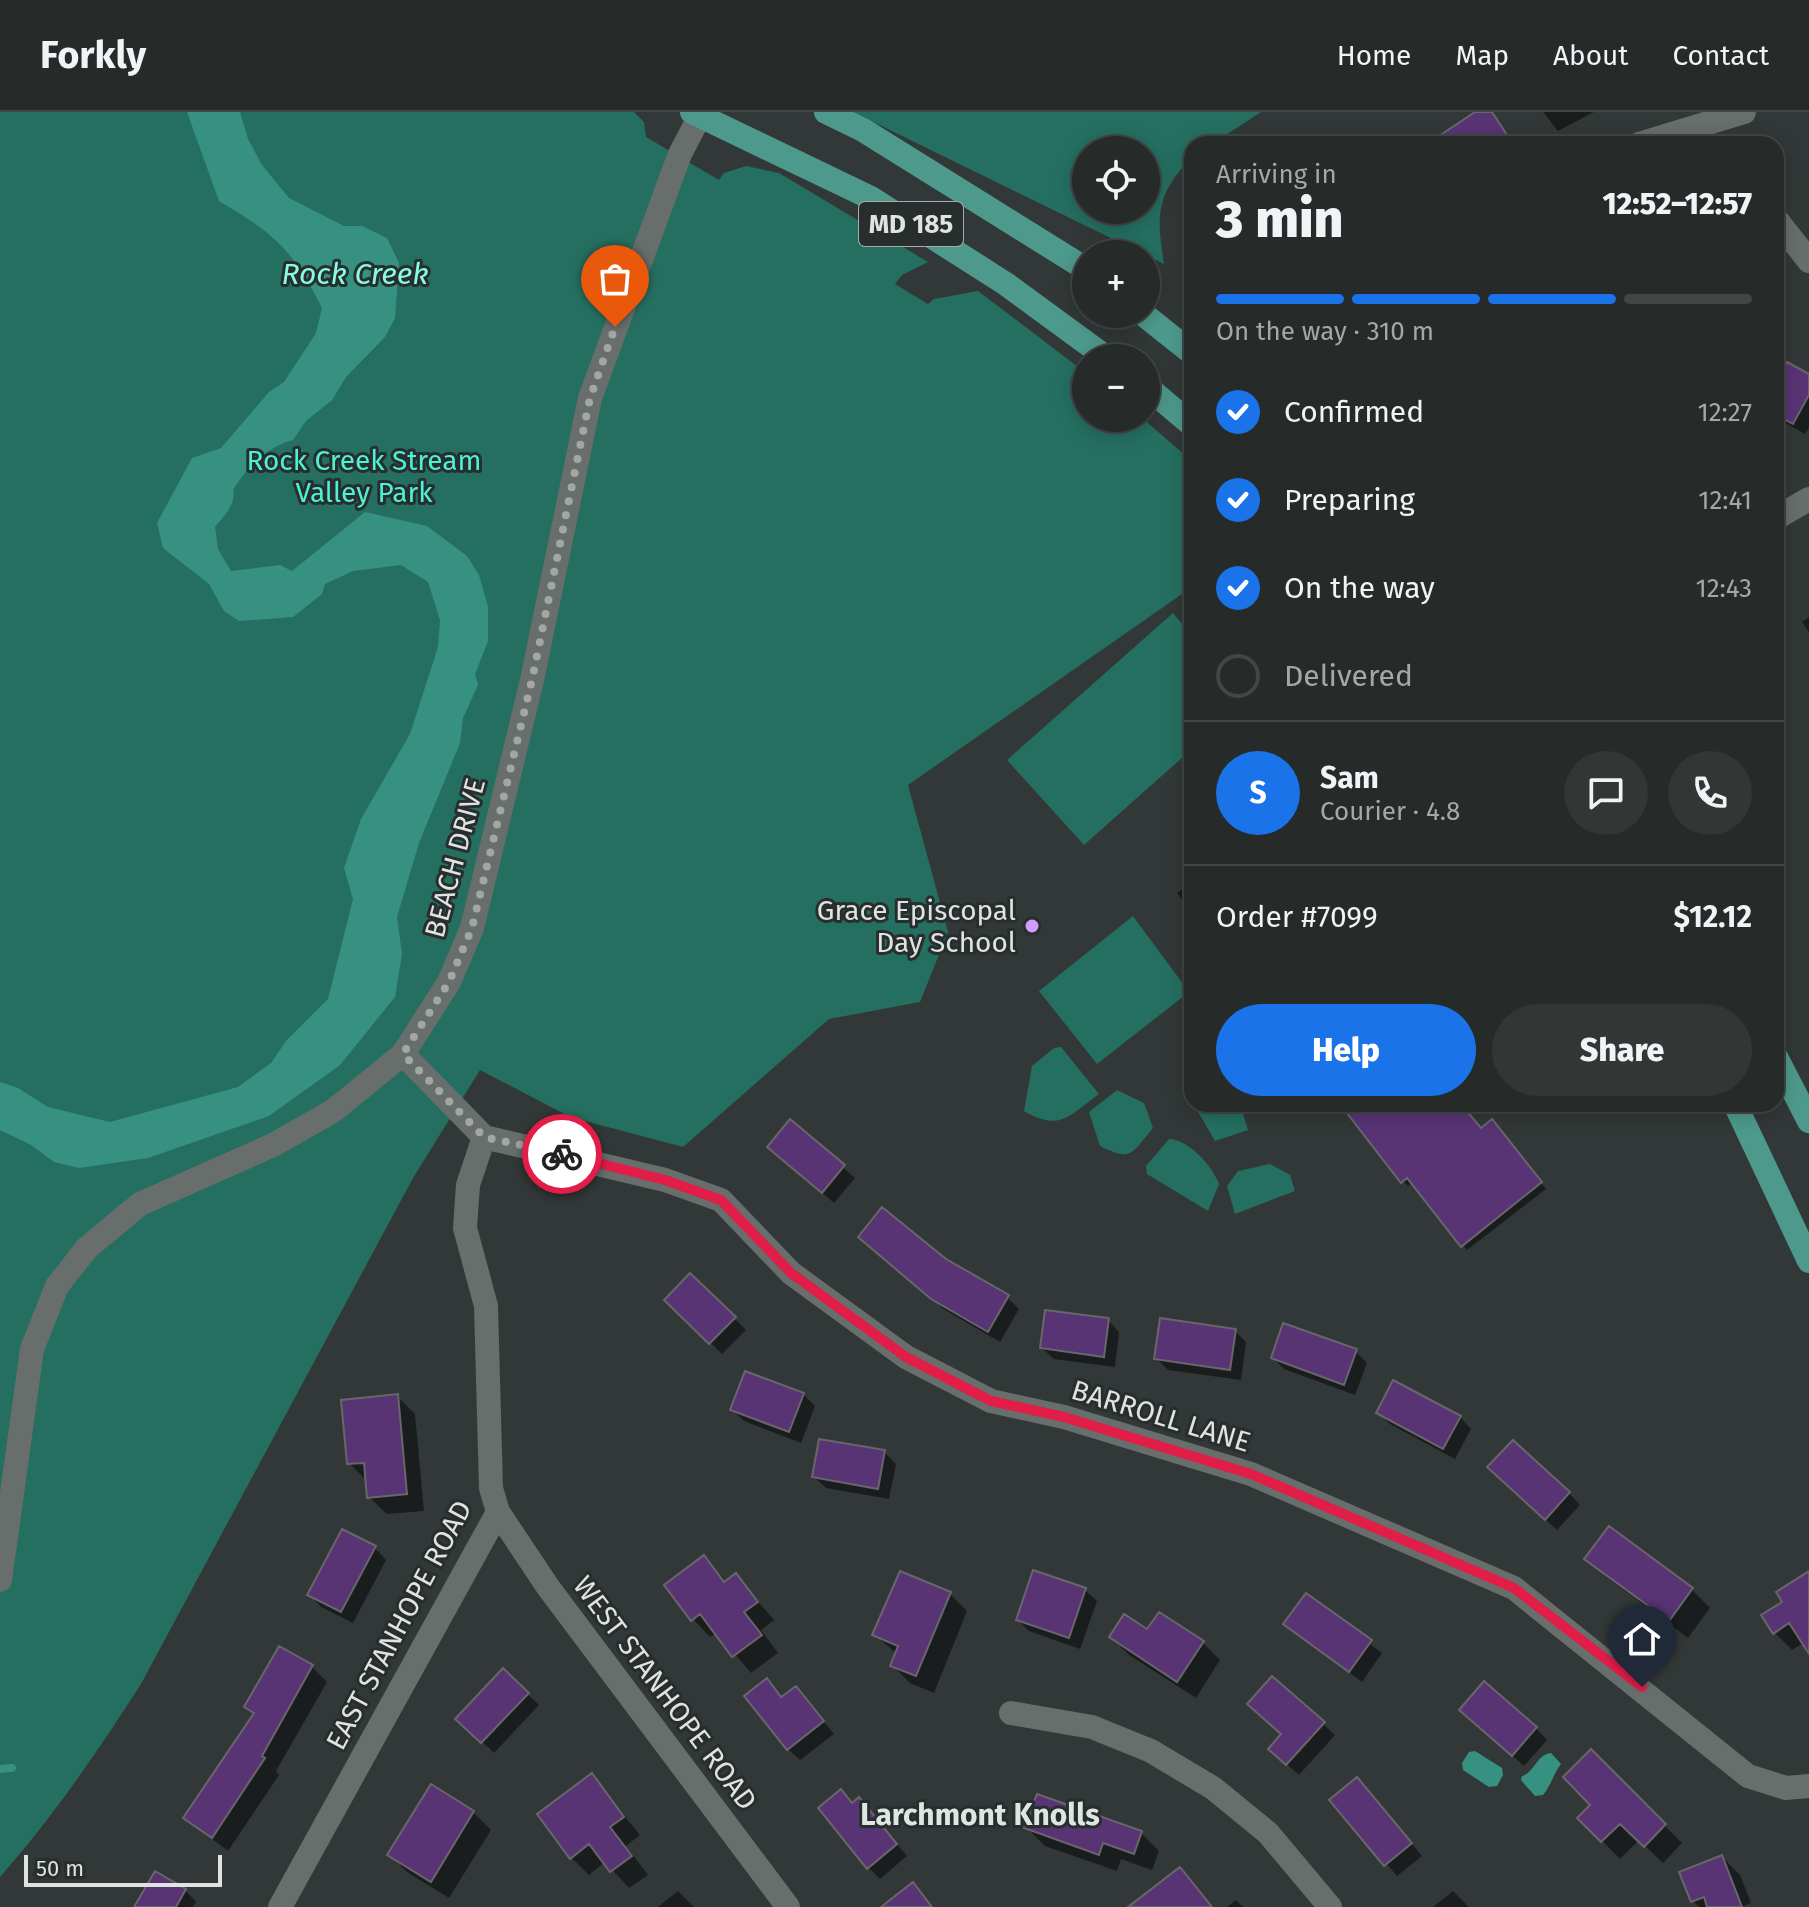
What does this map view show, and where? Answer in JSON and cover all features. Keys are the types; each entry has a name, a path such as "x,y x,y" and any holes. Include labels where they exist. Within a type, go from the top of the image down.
{"main road":[{"name":"MD 185","path":"826,112 877,138 1072,260"},
{"name":"MD 185","path":"698,113 871,198 1006,284 1088,344"},
{"path":"1160,328 1184,347"},
{"path":"1160,398 1184,418"},
{"path":"1784,1073 1809,1121"},
{"path":"1739,1112 1809,1261"}],"street":[{"path":"1655,136 1710,135 1744,112"},
{"name":"BEACH DRIVE","path":"0,1580 32,1349 57,1286 87,1248 140,1204 333,1111 403,1054 449,982 472,928 535,667 590,398 698,113"},
{"path":"1784,229 1809,261"},
{"path":"1784,513 1809,499"},
{"path":"403,1054 484,1137"},
{"name":"EAST STANHOPE ROAD","path":"280,1907 498,1512 491,1488 486,1306 465,1228 468,1185 484,1137"},
{"name":"BARROLL LANE","path":"484,1137 652,1177 721,1200 791,1273 906,1357 991,1401 1064,1417 1251,1474 1514,1588 1642,1687 1748,1776 1786,1788 1809,1786"},
{"name":"WEST STANHOPE ROAD","path":"498,1512 548,1587 788,1907"},
{"path":"1011,1713 1092,1727 1151,1751 1213,1788 1268,1833 1330,1907"}],"green space":[{"name":"Rock Creek Stream Valley Park","path":"0,112 634,112 644,122 646,137 719,180 724,173 746,166 779,173 928,262 902,275 895,284 928,304 934,299 978,291 1072,362 1072,432 1158,432 1184,454 1184,593 908,785 948,932 920,1002 829,1019 683,1147 570,1117 480,1070 413,1178 141,1684 38,1831 0,1877"},
{"path":"853,112 1261,112 1224,136 1184,136 1184,166 1165,194 1160,218 1160,136 1072,136 1072,219"},
{"path":"1082,224 1160,224 1164,264 1160,262 1160,240 1115,240"},
{"path":"1173,613 1184,626 1184,756 1084,845 1007,760"},
{"path":"1133,916 1184,985 1184,996 1097,1064 1039,991"},
{"path":"1061,1047 1099,1094 1064,1119 1047,1120 1024,1111 1032,1066 1054,1048"},
{"path":"1117,1090 1144,1103 1153,1128 1135,1149 1125,1154 1100,1146 1089,1112"},
{"path":"1198,1112 1242,1112 1248,1130 1215,1141"},
{"path":"1169,1139 1192,1149 1216,1177 1219,1184 1208,1211 1147,1174 1146,1166"},
{"path":"1270,1164 1290,1175 1295,1191 1235,1214 1227,1186 1238,1171"}],"water":[{"name":"Rock Creek","path":"187,112 240,112 248,139 262,165 289,198 344,226 362,226 387,238 399,263 395,318 385,337 346,377 332,400 306,421 293,440 266,453 244,474 233,490 231,505 215,527 218,549 231,571 280,565 292,571 365,512 427,526 467,556 479,575 488,607 488,641 475,674 478,685 463,718 460,743 419,843 397,917 402,954 395,997 340,1065 269,1116 148,1158 79,1168 54,1162 31,1145 0,1130 0,1082 18,1088 48,1107 110,1122 238,1087 271,1063 286,1041 328,999 353,899 344,868 361,819 410,734 438,647 440,620 428,582 401,565 353,571 325,584 322,594 293,617 239,621 224,611 209,584 163,548 157,523 192,458 221,448 269,392 284,382 316,333 322,308 301,271 281,245 219,201"},
{"path":"1475,1751 1502,1768 1503,1775 1497,1786 1489,1787 1463,1770 1462,1763 1469,1752"},
{"path":"1551,1753 1561,1764 1543,1795 1535,1796 1521,1780 1522,1776 1542,1757"}],"building":[{"path":"1475,112 1492,112 1508,136 1439,136"},
{"path":"1787,362 1809,374 1809,395 1793,424 1784,419 1784,367"},
{"path":"1346,1112 1468,1112 1481,1128 1492,1119 1542,1182 1461,1247 1407,1178 1401,1183"},
{"path":"790,1119 845,1165 822,1193 767,1147"},
{"path":"882,1207 946,1259 1009,1295 988,1332 931,1299 858,1237"},
{"path":"690,1273 736,1317 709,1344 664,1300"},
{"path":"1045,1310 1109,1318 1104,1357 1040,1348"},
{"path":"1160,1318 1236,1329 1230,1370 1154,1359"},
{"path":"1283,1323 1357,1349 1344,1385 1271,1358"},
{"path":"745,1371 804,1393 789,1432 730,1410"},
{"path":"1393,1380 1461,1416 1443,1449 1376,1413"},
{"path":"398,1394 407,1494 367,1498 364,1463 347,1464 341,1400"},
{"path":"819,1439 885,1450 878,1489 812,1477"},
{"path":"1513,1440 1570,1492 1545,1520 1487,1467"},
{"path":"1609,1526 1693,1588 1669,1621 1584,1559"},
{"path":"342,1529 376,1546 341,1612 307,1595"},
{"path":"704,1555 724,1582 736,1573 758,1602 744,1612 762,1635 732,1657 700,1614 691,1621 664,1585"},
{"path":"1033,1570 1086,1588 1069,1638 1016,1620"},
{"path":"900,1571 951,1592 916,1676 890,1666 898,1646 872,1635"},
{"path":"1809,1571 1809,1654 1789,1623 1773,1634 1761,1615 1782,1602 1776,1592"},
{"path":"1306,1593 1372,1640 1349,1672 1283,1624"},
{"path":"1159,1612 1204,1641 1177,1682 1109,1637 1124,1614 1147,1629"},
{"path":"279,1646 313,1665 262,1756 265,1758 212,1838 183,1818 254,1713 244,1707"},
{"path":"503,1668 529,1693 481,1743 455,1719"},
{"path":"1272,1676 1325,1722 1286,1765 1268,1749 1281,1734 1247,1704"},
{"path":"767,1678 781,1697 796,1686 824,1721 787,1750 744,1696"},
{"path":"1484,1681 1537,1727 1512,1756 1459,1710"},
{"path":"1591,1749 1666,1824 1644,1847 1620,1824 1601,1842 1577,1818 1590,1805 1563,1777"},
{"path":"592,1773 624,1817 610,1827 632,1856 610,1872 589,1844 570,1859 537,1814"},
{"path":"1357,1777 1412,1843 1384,1866 1329,1800"},
{"path":"431,1784 474,1811 431,1882 387,1855"},
{"path":"841,1789 852,1803 859,1797 897,1844 867,1869 818,1808"},
{"path":"1037,1794 1142,1831 1134,1854 1103,1843 1099,1855 1024,1828"},
{"path":"1722,1855 1742,1907 1707,1907 1704,1897 1691,1902 1679,1872"},
{"path":"1180,1867 1212,1907 1128,1907"},
{"path":"155,1871 186,1889 176,1907 134,1907"},
{"path":"913,1882 932,1907 881,1907"}],"waterway":[{"path":"0,1769 12,1768"}],"way so far":[{"path":"562,1154 484,1137 403,1054 449,982 472,928 532,680 590,398 615,327"}],"place":[{"name":"Grace Episcopal Day School","path":"1032,926"}],"district":[{"name":"Larchmont Knolls","path":"980,1815"}],"route":[{"path":"562,1154 665,1180 721,1200 791,1273 906,1357 991,1401 1064,1417 1251,1474 1514,1588 1642,1687"}]}
